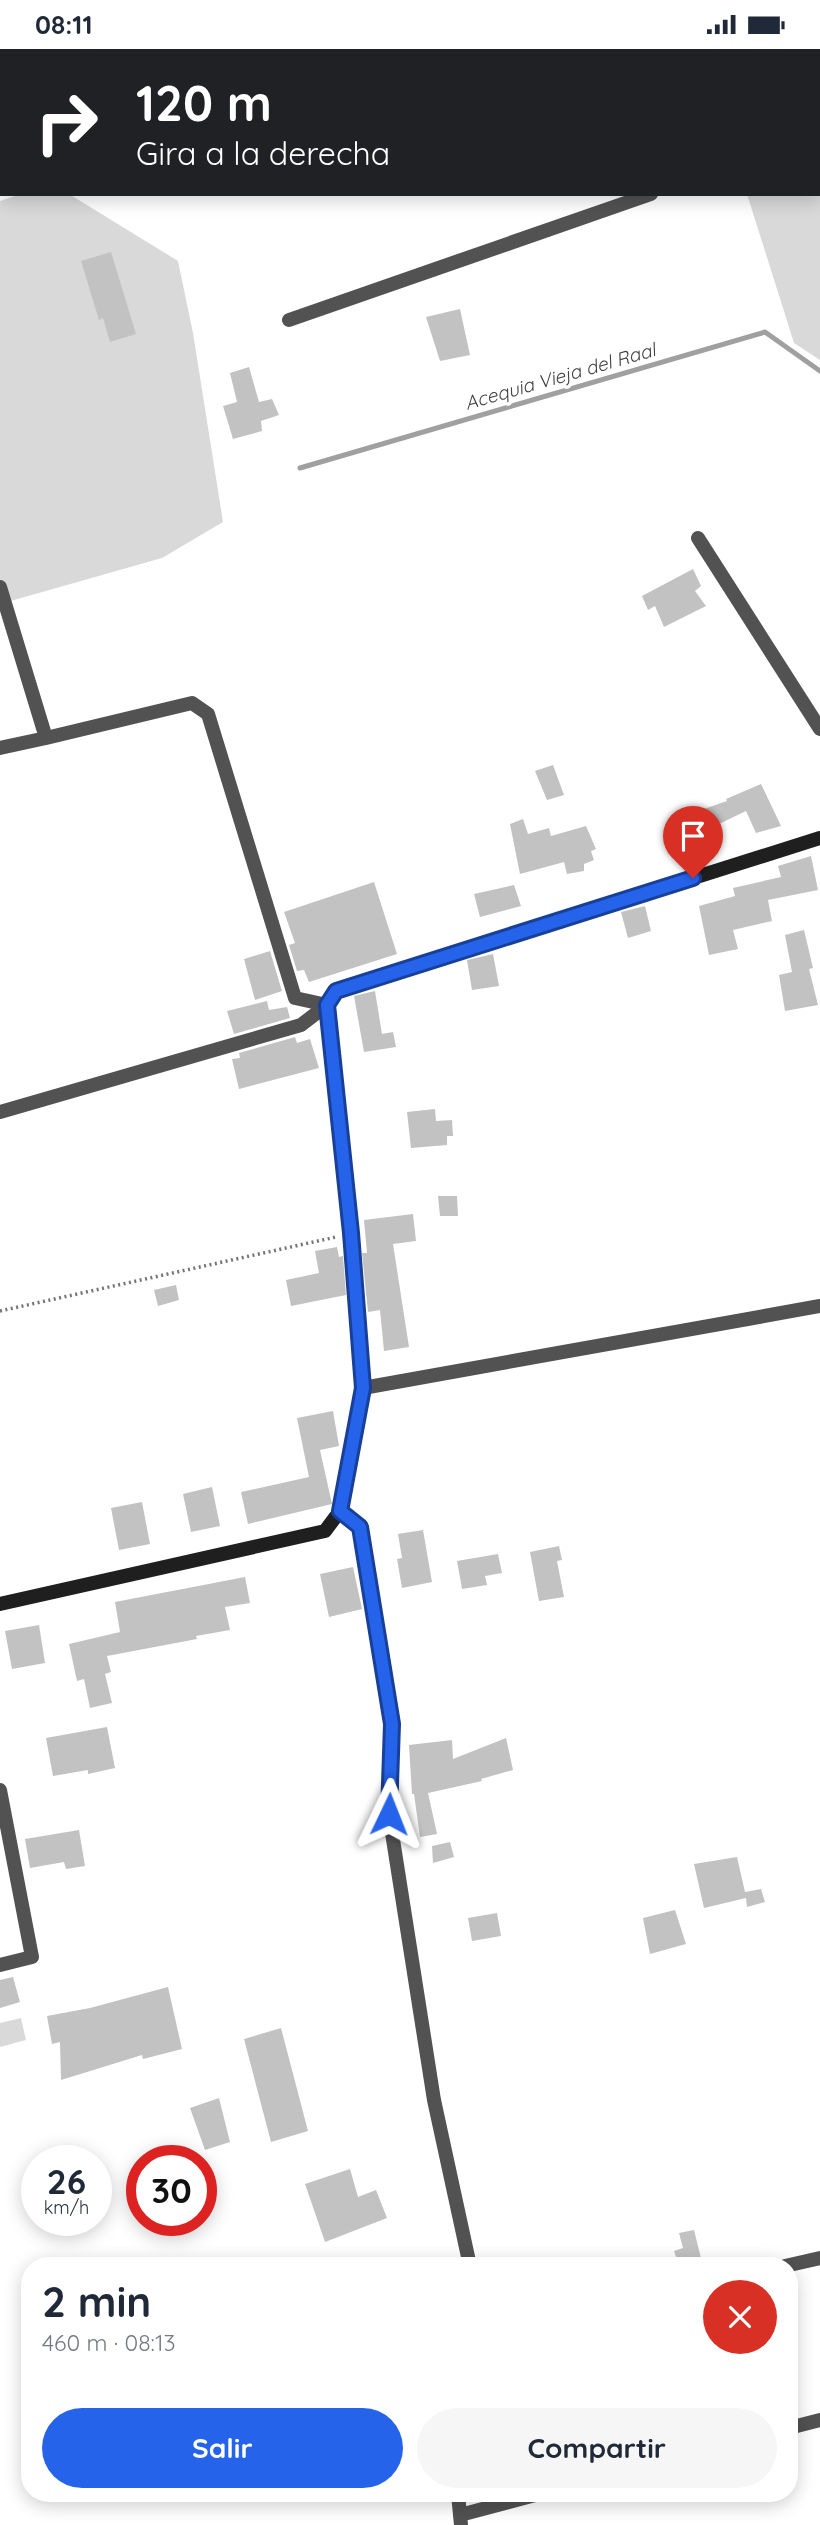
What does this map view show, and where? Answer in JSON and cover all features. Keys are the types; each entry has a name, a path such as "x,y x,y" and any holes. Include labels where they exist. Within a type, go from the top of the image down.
{"main road":[{"path":"0,1604 325,1531 340,1511 363,1388 351,1233 327,1005 336,991 820,838"}],"street":[{"path":"289,320 646,196"},
{"path":"698,538 820,729"},
{"path":"0,587 46,738"},
{"path":"0,748 192,703 208,714 295,998 327,1005"},
{"path":"0,1112 300,1025 327,1005"},
{"path":"363,1388 820,1305"},
{"path":"340,1511 360,1527 363,1540 392,1724 389,1814 434,2100 468,2257"},
{"path":"0,1790 32,1957 0,1965"},
{"path":"798,2263 820,2258"},
{"path":"798,2426 820,2420"},
{"path":"459,2502 460,2520 515,2502"}],"path":[{"path":"0,1311 351,1233"}],"shaded area":[{"path":"15,196 72,196 178,261 193,333 223,522 162,558 0,604 0,201"},
{"path":"748,196 820,196 820,360 794,343"},
{"path":"21,2018 26,2040 0,2047 0,2023"}],"building":[{"path":"111,252 136,334 110,342 103,318 99,320 81,261"},
{"path":"460,309 470,355 440,361 426,317"},
{"path":"249,367 259,402 272,399 279,415 261,421 262,431 233,439 223,406 237,402 230,373"},
{"path":"693,569 701,586 695,591 706,606 664,627 655,606 648,610 642,596"},
{"path":"553,765 564,795 547,800 535,771"},
{"path":"761,784 781,826 756,833 746,811 719,824 721,831 684,844 675,819 727,801 726,799"},
{"path":"523,819 528,834 549,828 551,836 586,826 596,849 591,851 594,860 584,864 584,871 567,874 564,862 520,874 510,824"},
{"path":"811,856 818,890 768,900 772,921 733,930 738,949 709,955 699,906 735,896 733,888 781,877 778,866"},
{"path":"374,882 397,954 309,982 304,970 297,971 289,945 295,943 284,912"},
{"path":"514,885 521,906 480,917 474,894"},
{"path":"645,906 651,931 628,938 621,912"},
{"path":"804,930 813,968 809,969 818,1005 785,1011 779,975 792,972 785,935"},
{"path":"270,951 282,991 255,1000 244,959"},
{"path":"493,954 499,986 472,990 467,960"},
{"path":"375,991 382,1034 393,1032 396,1047 364,1052 354,996"},
{"path":"267,1001 269,1010 287,1007 290,1018 234,1034 227,1011"},
{"path":"295,1037 297,1043 310,1039 319,1068 239,1089 232,1059 240,1058 239,1053"},
{"path":"435,1109 436,1121 452,1120 453,1136 447,1136 447,1145 411,1148 407,1112"},
{"path":"438,1196 457,1196 458,1216 440,1216"},
{"path":"413,1214 416,1241 393,1244 409,1347 384,1351 380,1310 368,1312 362,1253 367,1253 364,1220"},
{"path":"337,1247 339,1257 343,1256 346,1295 291,1306 286,1280 319,1273 315,1251"},
{"path":"176,1285 179,1300 158,1306 154,1290"},
{"path":"333,1411 339,1446 320,1450 332,1504 248,1524 241,1492 309,1477 297,1418"},
{"path":"212,1487 220,1526 191,1532 183,1494"},
{"path":"142,1502 150,1544 119,1550 111,1508"},
{"path":"423,1530 432,1582 402,1588 397,1559 402,1558 398,1534"},
{"path":"559,1546 562,1560 557,1561 564,1597 539,1601 530,1552"},
{"path":"498,1554 502,1573 485,1576 487,1585 462,1589 457,1561"},
{"path":"353,1567 362,1609 329,1617 320,1574"},
{"path":"245,1577 250,1603 225,1607 230,1630 107,1656 111,1672 105,1674 112,1703 90,1708 84,1679 77,1681 69,1644 120,1632 115,1602"},
{"path":"39,1625 45,1663 12,1669 5,1631"},
{"path":"107,1727 115,1768 88,1774 88,1770 53,1776 46,1738"},
{"path":"506,1738 513,1770 481,1779 482,1781 428,1793 437,1834 420,1837 412,1794 409,1745 452,1740 453,1759"},
{"path":"79,1830 85,1866 66,1869 64,1862 30,1868 25,1839"},
{"path":"450,1842 454,1857 433,1863 432,1846"},
{"path":"737,1857 745,1892 761,1889 765,1902 747,1907 746,1898 704,1908 694,1864"},
{"path":"675,1910 686,1944 650,1954 643,1918"},
{"path":"497,1913 501,1936 472,1941 468,1918"},
{"path":"13,1977 20,2002 0,2008 0,1980"},
{"path":"168,1987 182,2049 143,2059 142,2055 61,2080 60,2042 52,2044 47,2016 90,2008"},
{"path":"281,2028 308,2131 271,2142 244,2039"},
{"path":"219,2098 230,2142 217,2146 203,2145 190,2108"},
{"path":"350,2169 358,2197 376,2190 387,2218 325,2242 305,2184"},
{"path":"694,2230 701,2257 676,2257 674,2251 683,2248 679,2233"}],"waterway":[{"name":"Acequia Vieja del Raal","path":"300,468 765,332 820,371"}],"route":[{"path":"389,1814 392,1724 360,1527 340,1511 363,1388 351,1233 327,1005 336,991 693,878"}]}
